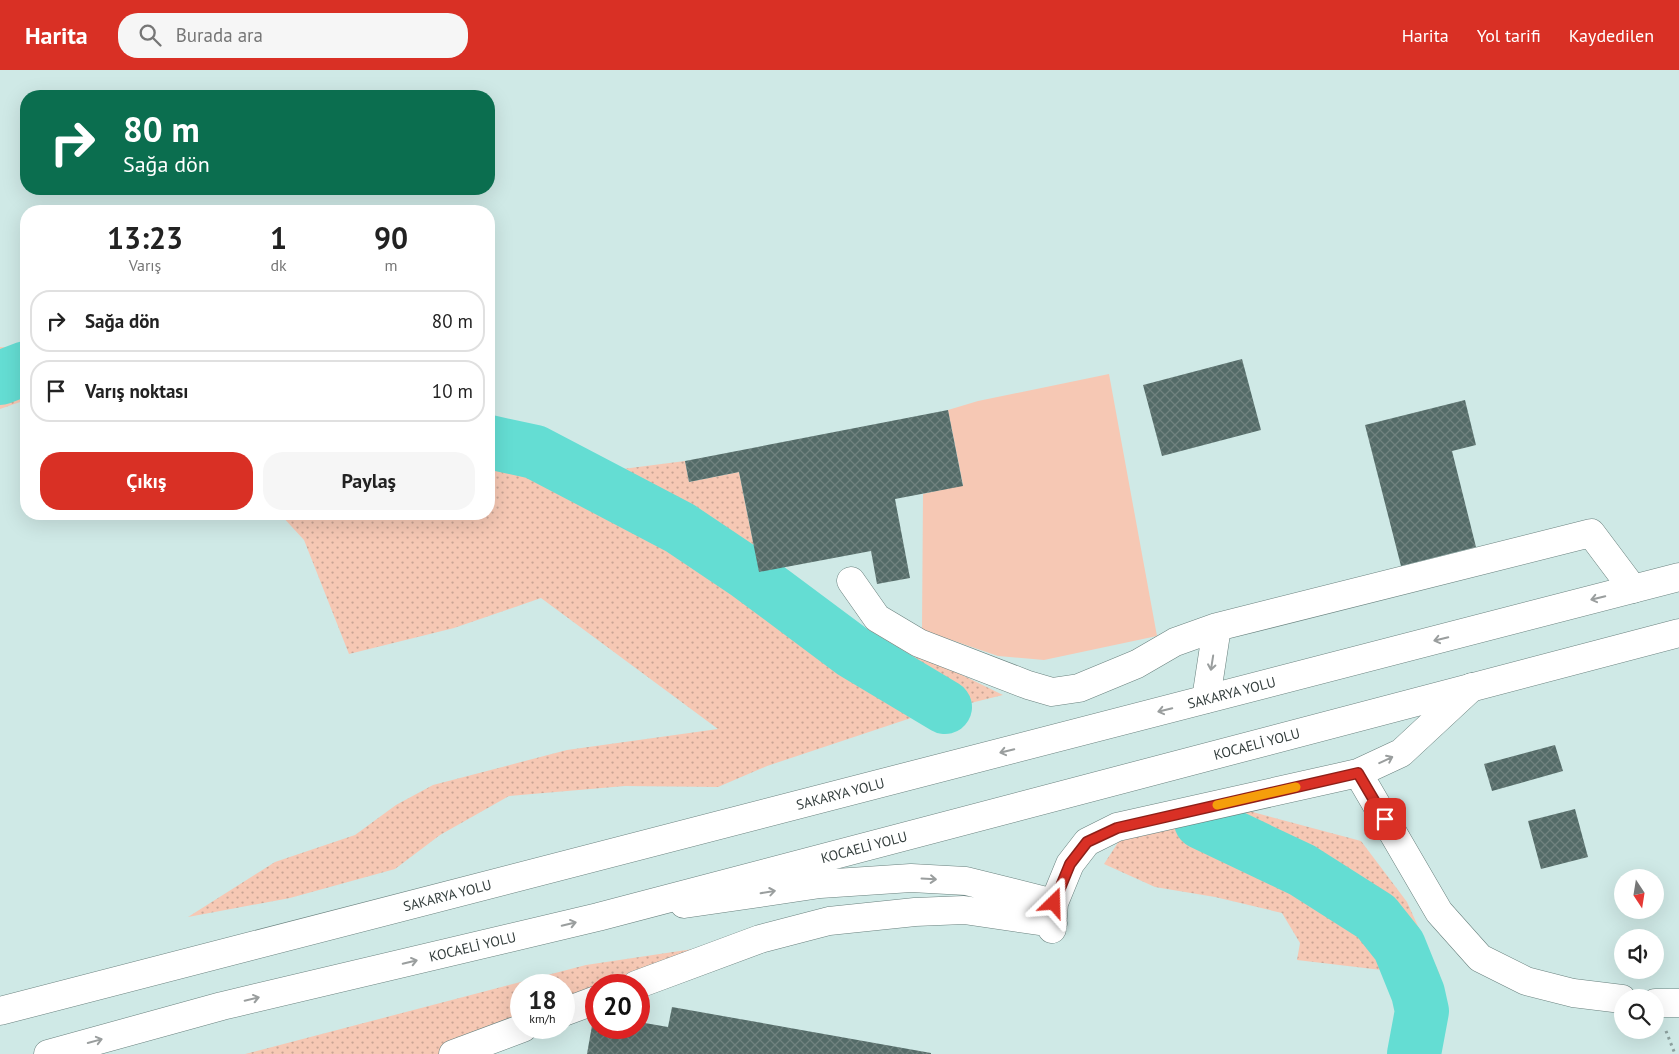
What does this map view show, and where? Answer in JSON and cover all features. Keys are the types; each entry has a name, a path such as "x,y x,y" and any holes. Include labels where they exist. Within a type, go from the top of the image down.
{"main road":[{"path":"851,581 877,618 919,643 1028,686 1052,692 1079,688 1137,664 1175,642 1217,627 1591,533 1633,589"},
{"name":"SAKARYA YOLU","path":"0,1011 1679,578"},
{"path":"1206,700 1217,627"},
{"name":"KOCAELİ YOLU","path":"48,1054 222,1006 598,917 1679,633"},
{"path":"1053,918 1070,864 1087,842 1117,828 1358,773 1401,753 1472,687"},
{"path":"1358,773 1439,912 1480,958 1526,981 1573,993 1614,998"},
{"path":"598,917 820,884 911,878 966,881 1053,918"},
{"path":"650,980 760,938 830,921 915,912 964,910 1053,918"},
{"path":"1664,1003 1679,1003"},
{"path":"452,1054 510,1033"}],"shaded area":[{"path":"0,347 20,348 20,402 0,409"},
{"path":"1109,374 1157,636 1044,660 998,656 922,630 923,494 963,485 948,410 978,401"},
{"path":"495,420 529,428 607,471 685,461 689,482 739,472 759,573 843,617 1003,695 914,717 767,766 718,787 625,786 509,796 440,835 395,869 290,898 188,917 275,862 355,835 396,805 433,785 567,750 718,729 541,598 454,628 349,654 304,540 286,520 495,520"},
{"path":"1249,811 1361,841 1407,902 1440,975 1297,960 1300,943 1282,913 1215,897 1155,887 1104,864 1119,841"},
{"path":"760,939 650,980 650,974 585,974 585,1004 575,1008 575,974 552,974 586,965"},
{"path":"510,985 510,1032 453,1054 245,1054"}],"building":[{"path":"1242,359 1261,430 1162,456 1143,385"},
{"path":"1465,400 1476,445 1452,451 1476,547 1401,566 1365,425"},
{"path":"948,410 963,486 895,499 910,578 877,584 871,551 759,572 739,472 689,482 685,461"},
{"path":"1555,745 1563,771 1492,791 1484,764"},
{"path":"1575,809 1588,857 1541,869 1528,821"},
{"path":"672,1007 931,1054 587,1054 590,1039 650,1039 650,1024 668,1027"}],"waterway":[{"path":"0,378 20,370"},
{"path":"495,443 535,452 680,528 747,573 853,652 945,707"},
{"path":"1201,822 1302,870 1376,917 1399,946 1418,993 1422,1011 1414,1054"}],"slow traffic":[{"path":"1217,805 1296,787"}],"route":[{"path":"1054,903 1070,864 1087,842 1117,828 1358,773 1385,819"}]}
